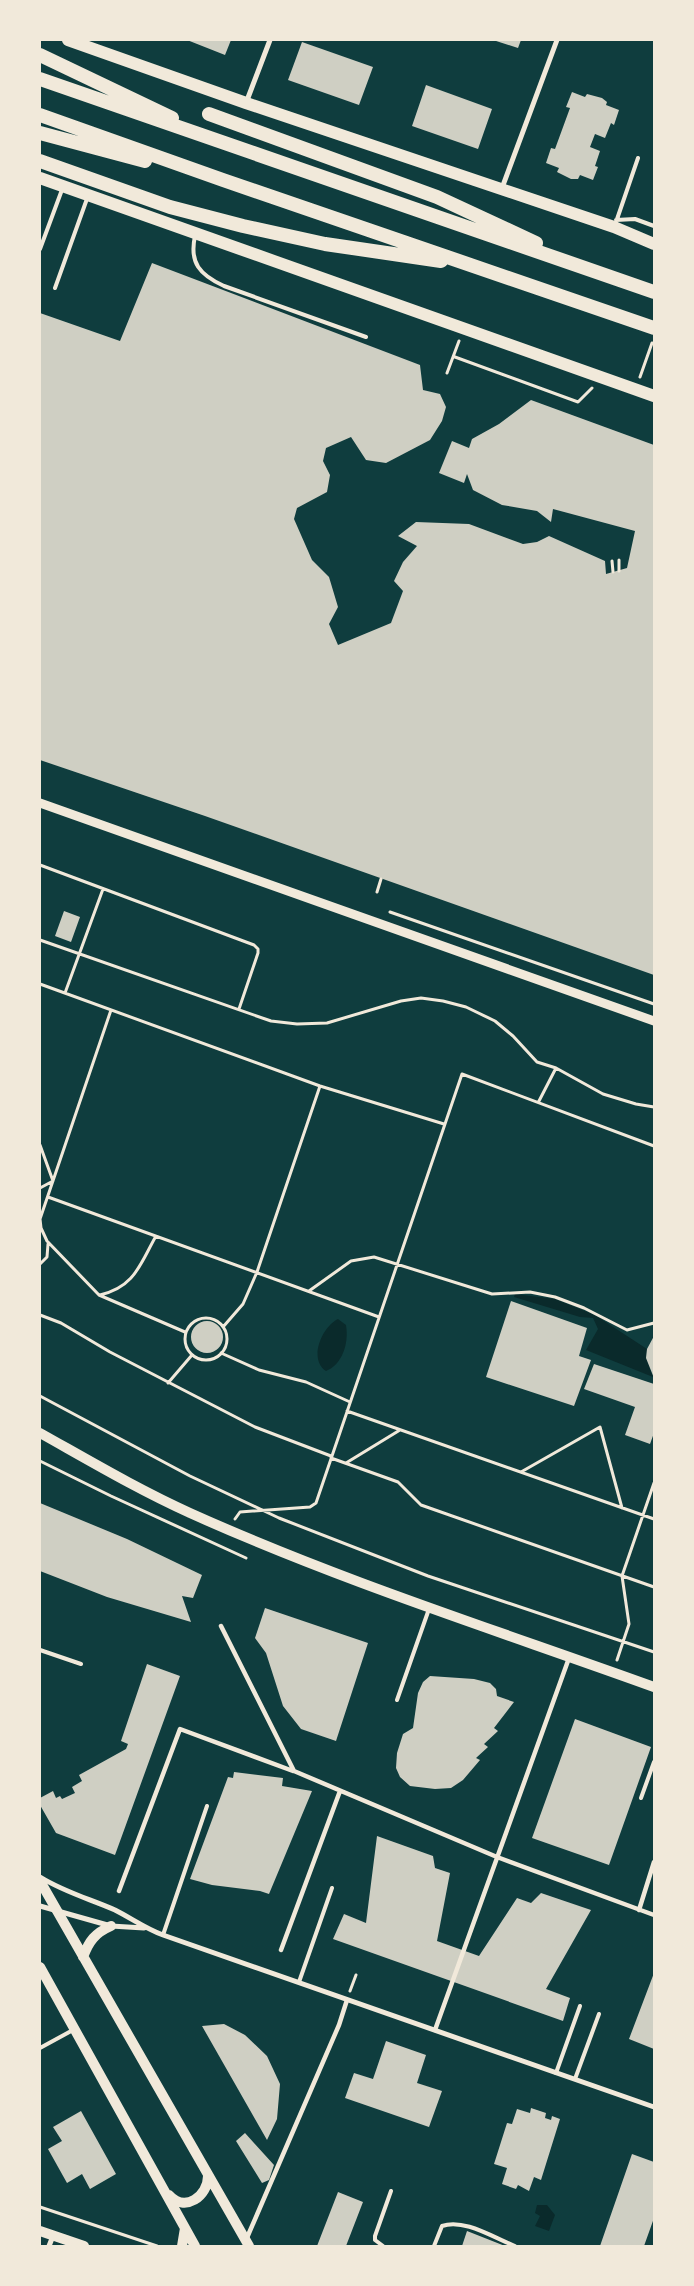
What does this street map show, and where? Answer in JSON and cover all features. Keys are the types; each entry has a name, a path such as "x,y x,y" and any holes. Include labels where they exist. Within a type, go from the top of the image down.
{"highway":[{"path":"40,55 226,145"},
{"path":"40,79 654,292"},
{"path":"209,114 437,197 591,270"},
{"path":"40,115 654,328"},
{"path":"40,133 223,180"},
{"path":"40,161 170,207 252,228 325,244 473,266"}],"main road":[{"path":"68,40 246,103 501,188 615,223 654,244"},
{"path":"41,181 89,194 654,396"},
{"path":"40,1433 111,1473 188,1512 231,1531 429,1609 654,1687"},
{"path":"40,1879 82,1957 248,2243"},
{"path":"82,1957 88,1942 111,1926"},
{"path":"40,1967 167,2192 195,2246"},
{"path":"167,2192 172,2199 191,2201 206,2189 208,2176"},
{"path":"182,2246 185,2228"},
{"path":"40,2231 84,2246"}],"street":[{"path":"246,103 270,40"},
{"path":"501,188 557,40"},
{"path":"40,803 654,1021"},
{"path":"222,1626 294,1771"},
{"path":"435,2030 569,1657"},
{"path":"119,1891 180,1729 294,1771 497,1858 654,1915"},
{"path":"281,1950 340,1791"},
{"path":"639,1910 654,1862"},
{"path":"40,1879 116,1911 146,1929 654,2107"},
{"path":"40,1906 111,1926 146,1929"},
{"path":"248,2243 339,2025 347,2000"},
{"path":"49,2246 53,2236"}],"lane":[{"path":"615,223 638,158"},
{"path":"40,248 64,186"},
{"path":"55,288 89,194"},
{"path":"615,223 634,219 654,226"},
{"path":"196,232 192,250 197,265 208,277 224,286 366,337"},
{"path":"397,1700 429,1609"},
{"path":"40,1650 82,1664"},
{"path":"641,1798 654,1762"},
{"path":"163,1935 207,1806"},
{"path":"299,1982 332,1888"},
{"path":"556,2073 580,2006"},
{"path":"575,2079 599,2014"},
{"path":"40,2048 74,2029"},
{"path":"382,2246 375,2240 375,2236 391,2190"},
{"path":"434,2246 442,2226 450,2224 460,2224 514,2246"}],"path":[{"path":"447,373 455,357 463,327"},
{"path":"639,379 654,336"},
{"path":"455,357 578,402 593,387"},
{"path":"619,571 620,560"},
{"path":"612,561 613,572"},
{"path":"40,865 257,947 258,953 239,1009"},
{"path":"377,892 381,879"},
{"path":"65,993 103,889"},
{"path":"40,940 283,1023 327,1023 389,1004 413,999 430,998 466,1007 495,1021 513,1036 537,1062 556,1068 602,1094 654,1107"},
{"path":"40,984 320,1086 444,1124"},
{"path":"40,1264 49,1252 40,1219 111,1010"},
{"path":"540,1101 556,1068"},
{"path":"231,1531 240,1512 313,1505 316,1503 462,1074 540,1101 654,1146"},
{"path":"224,1327 243,1304 257,1272 320,1086"},
{"path":"40,1145 53,1181"},
{"path":"40,1188 53,1181"},
{"path":"48,1197 379,1317"},
{"path":"40,1234 99,1295 185,1332"},
{"path":"99,1295 118,1289 129,1282 156,1236"},
{"path":"309,1291 356,1259 374,1257 397,1262 492,1294 530,1292 555,1297 584,1308 627,1330 654,1323"},
{"path":"40,1315 61,1323 168,1383 255,1427 398,1482 421,1505 654,1587"},
{"path":"199,1318 213,1318 224,1327 227,1340 221,1353 216,1357 204,1360 192,1355 185,1345 185,1332 188,1326 199,1318"},
{"path":"221,1353 260,1370 306,1382 350,1402"},
{"path":"168,1383 192,1355"},
{"path":"40,1396 181,1472 262,1511 428,1576 624,1640 654,1652"},
{"path":"347,1411 654,1519"},
{"path":"521,1472 600,1426 622,1508"},
{"path":"346,1463 400,1430"},
{"path":"40,1461 246,1558"},
{"path":"613,1672 629,1624 622,1576 654,1484"},
{"path":"347,2000 356,1975"},
{"path":"40,2207 157,2246"}],"water":[{"path":"515,1294 555,1299 595,1315 647,1349 646,1358 653,1377 586,1350 598,1329 593,1318 580,1317 514,1297"},
{"path":"338,1319 346,1325 347,1338 344,1352 337,1363 326,1371 318,1359 319,1344 327,1329"},
{"path":"537,2205 547,2205 555,2215 549,2231 535,2226 540,2216 535,2213"}],"building":[{"path":"187,40 231,40 225,55"},
{"path":"493,40 521,40 518,48"},
{"path":"302,42 373,67 359,105 288,80"},
{"path":"426,85 492,109 478,149 412,126"},
{"path":"572,92 585,97 587,94 602,98 607,102 606,105 619,110 614,125 611,123 605,138 595,134 590,147 600,151 595,166 598,167 593,180 580,175 578,179 571,179 557,172 559,168 546,163 551,148 555,149 570,108 566,107"},
{"path":"152,263 420,365 423,390 440,394 446,407 442,421 430,440 386,463 366,460 351,437 326,448 323,461 330,475 327,492 297,508 294,519 312,560 329,577 338,607 329,624 338,645 391,623 403,591 394,581 403,562 417,546 398,536 416,522 469,524 523,544 537,542 549,536 605,561 606,574 627,568 635,531 553,509 551,522 537,511 502,505 473,490 467,474 464,483 439,473 452,441 469,448 472,439 499,424 531,400 654,445 654,975 205,816 40,760 40,313 120,341"},
{"path":"64,911 80,917 71,942 55,936"},
{"path":"511,1301 587,1328 579,1356 591,1360 574,1406 486,1377"},
{"path":"207,1321 218,1326 223,1337 218,1348 207,1353 196,1348 191,1337 196,1326"},
{"path":"654,1336 654,1378 646,1358 647,1349"},
{"path":"594,1364 654,1384 654,1433 650,1444 625,1435 635,1407 584,1389"},
{"path":"40,1503 127,1539 202,1575 193,1598 182,1596 191,1622 107,1597 40,1571"},
{"path":"265,1608 368,1643 336,1741 301,1729 283,1706 266,1653 255,1638"},
{"path":"147,1664 180,1676 115,1855 56,1833 40,1805 40,1798 53,1791 56,1798 60,1796 62,1799 75,1793 72,1787 82,1781 79,1775 126,1749 128,1744 121,1741"},
{"path":"430,1676 474,1679 490,1683 496,1689 497,1696 514,1702 494,1728 498,1731 484,1744 488,1747 476,1758 480,1760 463,1780 451,1788 435,1789 410,1786 400,1777 396,1768 397,1753 403,1734 413,1728 418,1693 423,1682"},
{"path":"575,1719 651,1747 609,1865 532,1838"},
{"path":"234,1772 283,1778 282,1786 312,1791 269,1894 260,1891 212,1885 190,1879 228,1777 233,1778"},
{"path":"377,1836 433,1856 435,1868 450,1873 437,1941 479,1956 517,1898 531,1903 541,1893 591,1910 546,1989 570,1998 563,2021 333,1939 344,1914 366,1923"},
{"path":"654,1973 654,2049 629,2039"},
{"path":"224,2024 245,2035 267,2056 280,2084 277,2119 267,2140 202,2026"},
{"path":"386,2041 426,2055 417,2083 442,2091 429,2127 345,2098 354,2073 373,2079"},
{"path":"531,2108 546,2113 545,2118 551,2120 552,2116 560,2119 541,2180 534,2177 529,2191 518,2185 516,2189 502,2184 507,2168 494,2164 507,2123 512,2124 517,2109 530,2113"},
{"path":"81,2111 116,2174 90,2189 82,2174 67,2183 48,2149 62,2141 53,2127"},
{"path":"245,2133 274,2165 269,2180 262,2183 236,2141"},
{"path":"632,2154 654,2162 654,2218 644,2246 600,2246"},
{"path":"338,2192 363,2202 346,2246 317,2246"},
{"path":"467,2231 505,2246 462,2246"}]}
